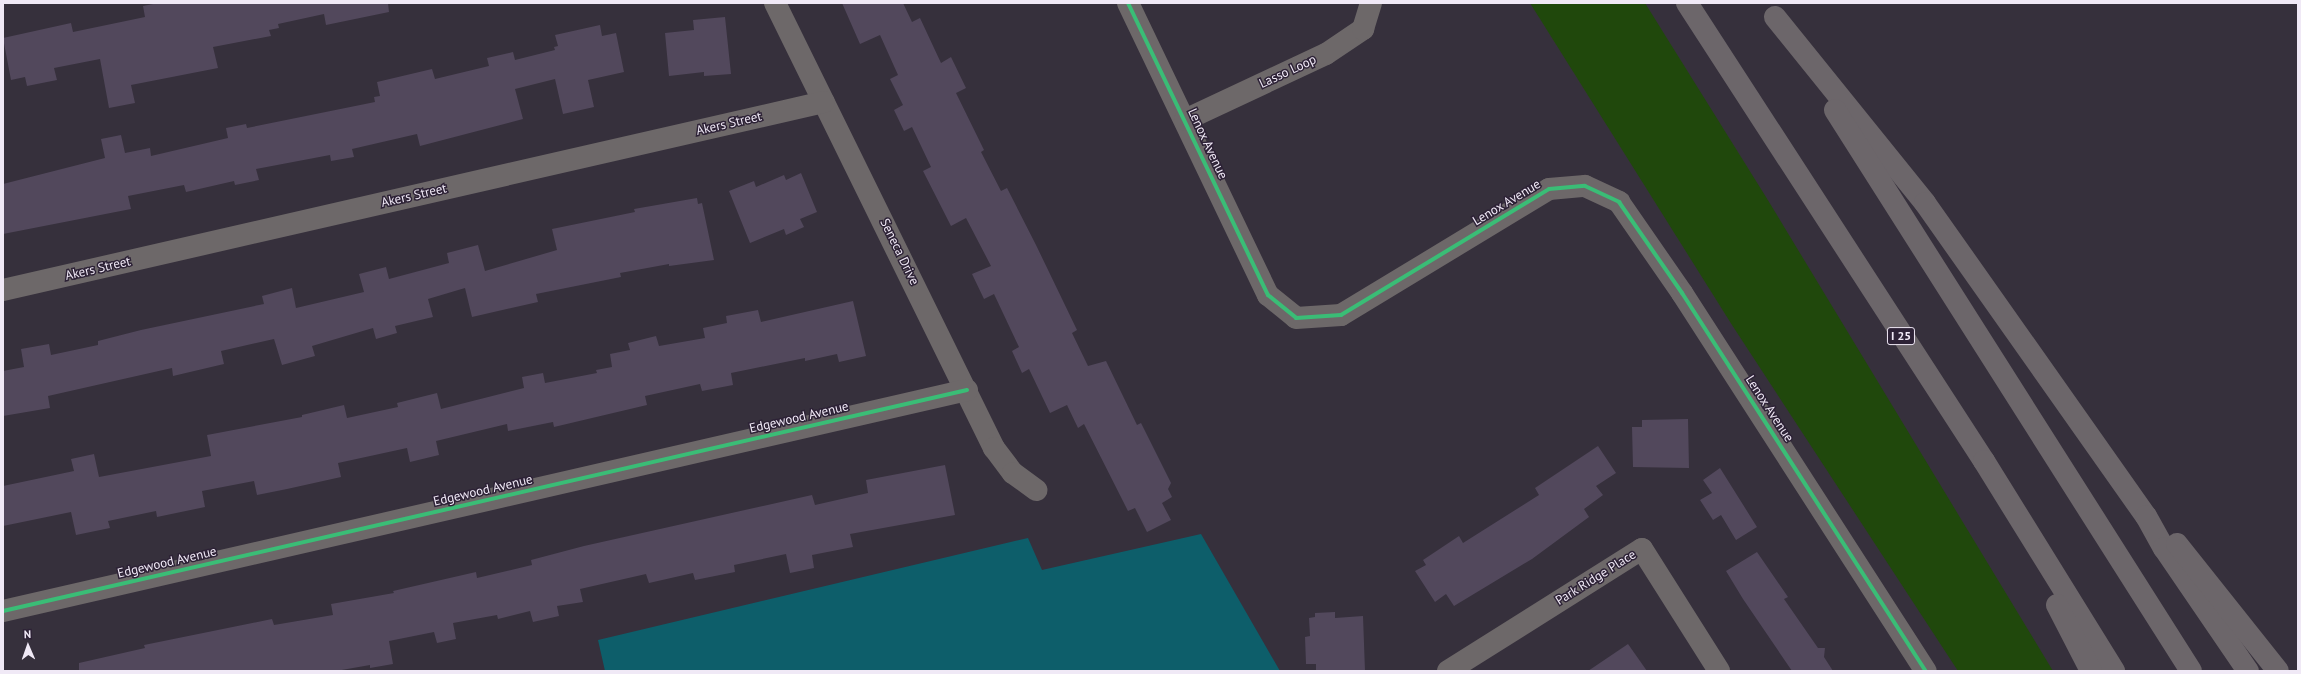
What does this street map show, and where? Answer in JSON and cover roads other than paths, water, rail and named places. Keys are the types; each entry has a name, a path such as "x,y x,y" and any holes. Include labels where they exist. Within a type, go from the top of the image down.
{"highway":[{"name":"I 25","path":"1687,3 1984,461 2114,671"},
{"path":"1771,10 1925,203 2146,516 2164,548 2248,671"},
{"path":"1771,10 2191,671"},
{"path":"1984,461 2091,671"},
{"path":"2146,516 2173,539 2278,671"}],"street":[{"name":"Seneca Drive","path":"775,3 1003,462 1024,483 1036,490"},
{"name":"Lenox Avenue","path":"1128,3 1268,295 1296,318 1341,315 1549,189 1585,186 1618,202 1682,293 1926,671"},
{"name":"Lasso Loop","path":"1185,120 1326,54 1363,29 1371,3"},
{"name":"Akers Street","path":"3,290 824,102"},
{"name":"Edgewood Avenue","path":"3,611 967,390"},
{"name":"Park Ridge Place","path":"1448,671 1642,549 1719,671"}],"water":[{"path":"1201,534 1280,671 605,671 598,640 1028,538 1042,570"}]}
